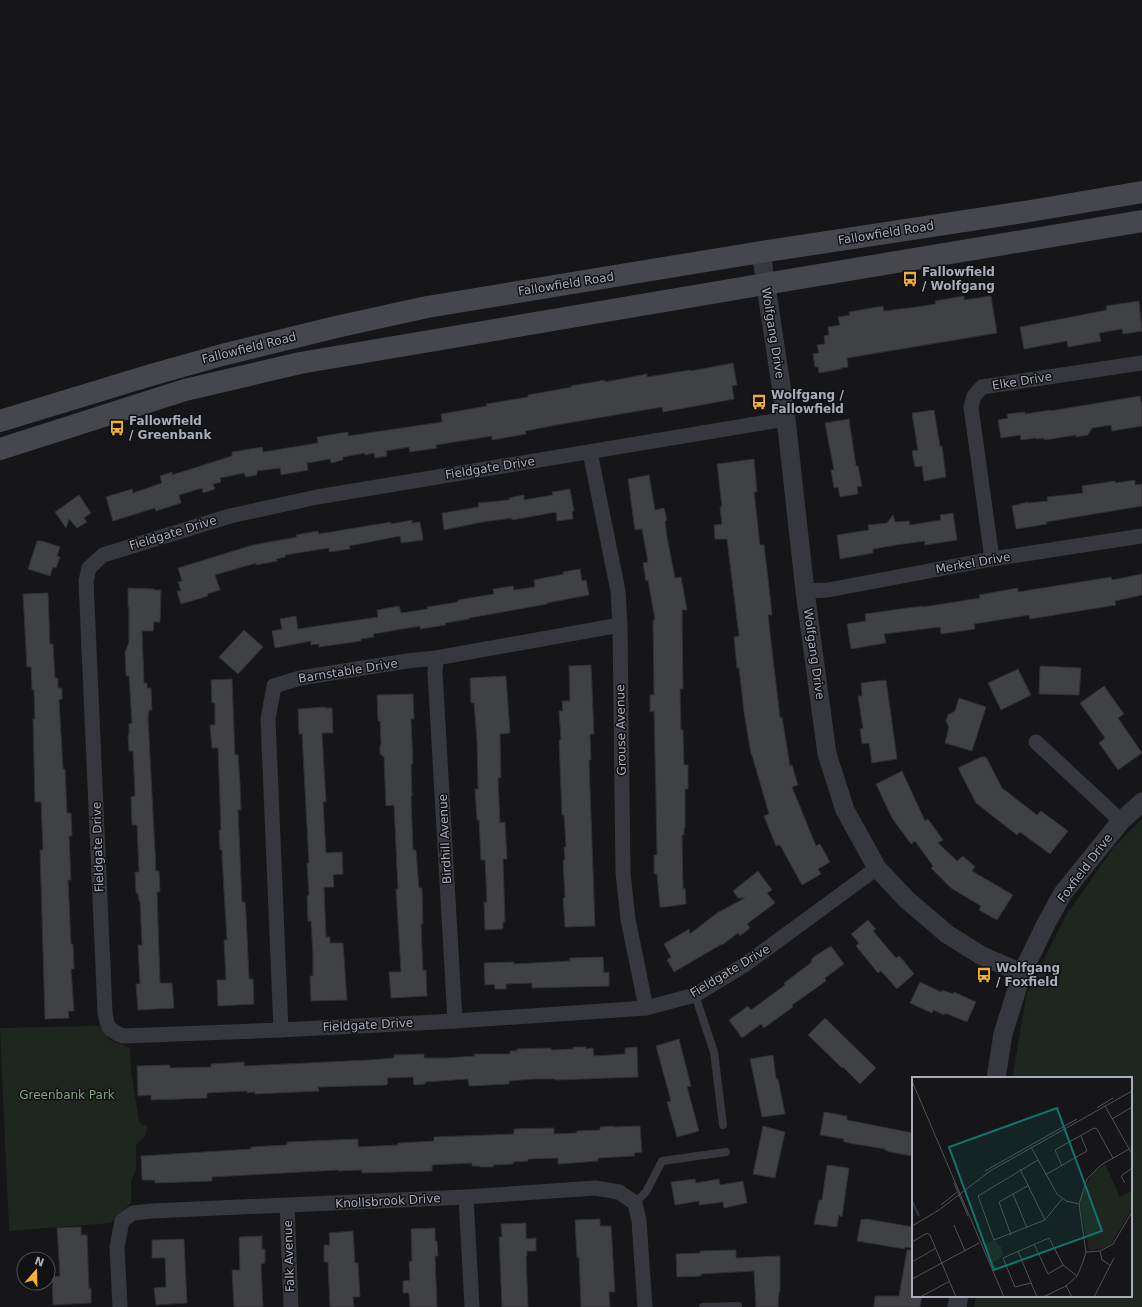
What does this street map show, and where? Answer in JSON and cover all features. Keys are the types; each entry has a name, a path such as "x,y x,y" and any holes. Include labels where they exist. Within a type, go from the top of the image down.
{"main road":[{"name":"Fallowfield Road","path":"4,419 222,355 386,315 467,300 761,252 1024,212 1142,192"},
{"name":"Fallowfield Road","path":"4,449 186,390 300,363 1142,221"}],"street":[{"name":"Wolfgang Drive","path":"761,252 786,419 805,591 827,754 845,810 877,868 906,899 947,934 982,956 1022,973"},
{"name":"Elke Drive","path":"992,559 971,407 974,396 982,387 1142,363"},
{"name":"Fieldgate Drive","path":"786,419 317,497 230,516 103,555 89,568 86,581 107,1025 112,1032 123,1036 455,1021 646,1008 695,995 746,964 877,868"},
{"name":"Grouse Avenue","path":"590,452 618,591 620,624 624,873 628,919 646,1008"},
{"name":"Merkel Drive","path":"805,591 828,590 992,559 1142,536"},
{"name":"Barnstable Drive","path":"281,1030 268,719 274,686 300,678 407,661 436,658 620,624"},
{"name":"Birdhill Avenue","path":"436,658 436,688 455,1021"},
{"path":"1036,742 1121,821"},
{"name":"Foxfield Drive","path":"996,1077 1003,1034 1022,973 1063,893 1121,821 1142,802"},
{"name":"Knollsbrook Drive","path":"120,1307 117,1247 122,1221 132,1213 466,1197 595,1188 619,1192 635,1203"},
{"path":"466,1197 472,1307"},
{"path":"635,1203 639,1220 645,1307"},
{"name":"Falk Avenue","path":"287,1206 291,1307"},
{"path":"957,1307 959,1297"}],"lane":[{"path":"695,995 714,1052 724,1125"},
{"path":"635,1203 646,1192 662,1161 726,1152"},
{"path":"703,1307 738,1306"}],"green space":[{"path":"1142,819 1142,1307 974,1307 976,1297 1132,1297 1132,1077 1012,1077 1027,993 1065,917 1114,847"},
{"name":"Greenbank Park","path":"99,1026 110,1040 130,1048 131,1073 139,1121 142,1125 147,1125 146,1134 136,1145 136,1171 131,1181 131,1203 111,1223 9,1231 0,1028"}],"building":[{"path":"964,296 964,300 991,296 997,333 847,358 848,367 841,369 819,373 818,367 815,367 813,354 819,353 817,345 825,344 824,336 829,335 828,327 840,325 838,317 850,315 849,312 883,306 884,311 909,308 936,304 935,301"},
{"path":"1139,301 1142,331 1123,334 1122,329 1099,333 1101,341 1068,347 1067,341 1024,349 1020,327 1107,310 1106,306"},
{"path":"733,363 737,385 732,386 734,399 663,412 662,407 525,431 526,434 492,440 492,436 436,445 437,448 410,452 409,447 386,451 387,456 375,458 374,453 365,455 365,453 343,457 343,460 331,463 330,459 307,463 308,470 281,475 280,468 257,471 257,475 246,477 244,473 220,478 221,482 213,484 215,489 203,493 202,488 179,495 181,503 156,511 155,508 113,521 106,497 132,489 133,493 162,483 160,476 172,472 172,475 232,456 232,452 262,447 263,452 318,443 317,437 348,432 348,436 442,422 441,414 487,406 486,404 528,397 528,395 572,387 571,386 605,380 605,382 647,374 647,377 691,371"},
{"path":"1140,396 1142,407 1142,426 1112,431 1111,425 1092,428 1088,435 1076,437 1076,435 1044,440 1044,438 1036,438 1021,440 1020,435 1001,438 998,420 1008,418 1007,414 1025,412 1025,414 1050,411"},
{"path":"934,410 940,446 942,446 946,477 924,481 922,466 915,467 912,451 918,450 912,413"},
{"path":"849,419 856,466 858,466 862,486 857,487 858,494 840,497 838,487 834,488 831,470 834,470 825,423"},
{"path":"754,459 757,492 754,492 760,545 764,545 768,578 772,615 768,615 780,718 782,717 790,766 792,765 798,785 792,787 816,846 820,844 830,862 818,869 821,874 802,885 780,845 776,846 764,816 769,814 751,755 739,668 737,668 734,637 739,636 727,539 715,539 714,525 722,524 720,507 722,507 717,464"},
{"path":"649,475 655,510 664,508 667,520 665,521 667,537 675,578 681,577 687,610 682,610 683,689 680,689 684,765 688,765 688,789 685,789 685,828 684,835 682,835 683,889 685,888 686,904 665,907 660,907 657,874 654,874 654,855 657,855 656,799 654,711 650,712 650,695 654,695 653,620 655,620 648,580 646,581 643,563 648,562 642,529 635,530 628,479"},
{"path":"1135,480 1135,485 1142,484 1142,506 1046,522 1047,524 1016,529 1012,506 1028,502 1048,501 1047,497 1083,493 1082,486 1115,481 1115,483"},
{"path":"570,489 574,511 572,511 573,519 557,521 556,512 512,520 512,518 482,522 444,530 442,513 479,507 478,503 509,500 509,498 524,495 524,500 553,495 552,492"},
{"path":"79,495 91,513 84,518 87,522 77,528 69,519 66,528 55,512"},
{"path":"953,513 957,540 925,545 925,541 896,545 873,549 873,553 840,559 837,535 869,530 868,525 887,523 893,515 895,522 909,521 910,525 941,520 940,515"},
{"path":"412,520 412,523 420,522 423,540 401,543 400,536 349,546 350,549 329,552 329,548 285,555 285,557 276,559 277,561 256,565 256,563 215,575 220,590 207,594 208,596 181,604 177,591 181,591 178,582 182,581 178,568 253,545 297,537 296,535 318,531 319,534"},
{"path":"37,541 42,541 60,547 57,556 60,557 56,568 53,567 50,576 28,569"},
{"path":"580,569 582,581 586,580 589,595 445,623 446,625 420,629 420,626 373,634 374,637 361,639 361,641 319,647 319,644 311,645 311,641 275,648 272,631 282,629 280,619 296,616 298,629 378,617 377,610 399,606 401,613 428,609 427,607 494,594 493,589 513,586 514,590 535,587 534,580"},
{"path":"1142,574 1142,595 1115,601 1116,605 1030,619 1029,615 974,624 975,629 941,634 940,627 884,634 886,643 851,649 847,624 866,621 865,614 980,598 979,595 1018,588 1018,592 1111,577 1112,580"},
{"path":"128,588 161,590 160,622 154,622 153,631 142,631 144,683 147,683 147,688 151,688 152,710 149,710 148,717 156,871 159,871 160,892 157,892 160,983 172,983 174,1008 138,1010 136,984 140,984 138,945 142,945 140,901 138,893 136,893 135,872 139,872 137,825 132,825 131,797 135,796 133,751 129,751 128,735 129,724 132,723 129,676 126,676 125,652 129,642"},
{"path":"48,593 50,644 53,644 55,678 58,678 58,688 62,688 62,699 59,700 63,769 65,769 67,813 71,813 72,836 69,836 71,880 68,880 71,944 73,944 74,969 71,969 74,1011 68,1011 69,1018 45,1019 40,850 43,850 41,802 35,802 33,719 35,719 34,690 32,690 31,667 27,667 23,594"},
{"path":"244,630 263,647 238,674 219,657"},
{"path":"591,665 594,734 590,734 591,760 589,760 595,926 565,927 563,860 565,860 564,847 566,847 564,815 562,815 559,711 563,711 562,701 570,701 569,666"},
{"path":"1040,666 1081,668 1079,695 1039,694"},
{"path":"1018,669 1031,695 1001,710 988,683"},
{"path":"506,676 510,733 500,734 501,778 498,778 500,823 505,822 507,859 503,859 505,922 503,922 503,929 485,930 484,902 487,902 485,860 481,860 479,820 477,820 475,789 478,789 477,741 474,703 471,703 470,678"},
{"path":"232,679 235,755 238,755 240,783 241,810 238,810 242,902 245,902 249,979 253,979 254,1004 218,1006 217,980 226,980 224,940 227,940 222,850 220,850 219,830 221,830 218,748 212,748 210,725 215,725 215,703 212,703 211,680"},
{"path":"886,680 897,759 872,763 869,743 862,744 860,729 863,728 858,696 862,696 861,683"},
{"path":"1104,686 1124,714 1118,718 1142,753 1118,770 1099,743 1105,738 1080,703"},
{"path":"413,694 414,719 411,719 413,764 411,764 411,796 413,850 416,850 419,888 422,888 423,924 421,924 423,971 426,970 427,996 391,998 389,972 401,972 396,889 398,889 394,805 386,806 384,757 380,754 380,721 378,721 377,695"},
{"path":"959,698 986,707 972,751 945,743 949,727 946,721 948,715 955,711"},
{"path":"325,707 332,708 333,733 322,733 326,802 323,802 326,853 342,852 343,874 333,875 334,887 324,887 326,937 330,937 330,943 343,943 347,1000 311,1001 310,976 313,976 313,954 311,921 308,921 307,896 309,895 307,863 309,863 302,734 299,734 298,709"},
{"path":"981,757 986,757 1002,788 1037,815 1041,811 1068,831 1050,854 1020,832 1017,835 976,803 958,768"},
{"path":"902,771 925,821 928,819 943,840 938,843 957,861 963,856 975,867 972,871 1013,895 997,920 979,910 981,906 951,888 931,868 933,866 915,841 911,844 892,818 876,784"},
{"path":"758,871 772,890 767,893 775,903 747,924 750,928 740,936 738,933 722,945 674,972 667,960 671,957 664,944 689,929 690,934 717,913 745,898 738,898 733,891"},
{"path":"868,920 876,929 873,931 896,958 899,956 914,974 897,989 881,971 878,973 856,946 859,943 851,934"},
{"path":"831,946 844,964 825,978 826,981 792,1005 793,1007 764,1028 761,1024 742,1038 729,1020 748,1006 751,1010 785,985 784,983 812,962 811,960 815,956"},
{"path":"603,957 604,973 609,972 609,986 532,988 532,983 506,984 506,989 495,989 494,984 485,985 484,963 514,962 514,964 570,961 570,958"},
{"path":"920,982 941,992 942,990 953,994 954,992 976,1002 967,1022 945,1013 944,1015 933,1010 932,1013 910,1003"},
{"path":"825,1018 876,1068 860,1084 808,1035"},
{"path":"679,1039 691,1086 687,1087 699,1131 677,1137 667,1102 671,1101 656,1046"},
{"path":"573,1047 586,1047 586,1049 593,1048 594,1056 625,1054 625,1048 637,1047 638,1077 555,1080 533,1079 509,1081 509,1084 469,1086 468,1079 425,1082 425,1084 414,1085 413,1077 387,1078 388,1083 386,1085 318,1087 319,1091 255,1094 255,1092 247,1093 247,1091 207,1093 207,1098 151,1100 151,1095 138,1096 137,1066 170,1065 170,1068 211,1067 211,1064 244,1062 244,1066 369,1060 394,1058 394,1055 424,1054 424,1058 447,1058 475,1056 474,1054 510,1054 510,1051 517,1051 517,1049 551,1048 551,1050 573,1049"},
{"path":"773,1055 776,1079 778,1079 785,1114 762,1117 750,1059"},
{"path":"824,1112 847,1116 847,1120 912,1133 912,1156 890,1152 885,1149 849,1143 843,1141 844,1139 820,1135"},
{"path":"640,1126 642,1152 634,1153 635,1156 598,1158 598,1161 558,1164 558,1158 528,1159 528,1161 513,1162 513,1164 493,1165 493,1167 472,1166 472,1163 432,1165 432,1171 362,1173 362,1170 338,1170 212,1177 212,1181 155,1183 155,1180 142,1180 141,1156 251,1149 251,1147 287,1145 287,1142 358,1139 358,1147 398,1145 398,1143 434,1141 434,1137 514,1134 514,1129 554,1128 554,1134 600,1130 600,1127"},
{"path":"763,1126 785,1132 775,1178 753,1174"},
{"path":"827,1165 849,1168 842,1217 839,1215 837,1227 814,1224 819,1200 822,1200"},
{"path":"695,1179 696,1183 719,1179 720,1185 743,1181 747,1203 724,1208 723,1202 699,1205 699,1201 675,1205 671,1182"},
{"path":"600,1219 600,1226 611,1226 615,1292 609,1292 610,1307 581,1307 579,1257 577,1258 575,1220"},
{"path":"867,1219 912,1227 912,1248 905,1247 905,1249 857,1241 861,1220"},
{"path":"526,1223 526,1239 536,1238 536,1251 527,1251 526,1256 528,1307 502,1307 499,1237 502,1237 501,1224"},
{"path":"81,1227 81,1235 87,1235 91,1303 53,1305 52,1291 56,1291 56,1276 60,1276 57,1228"},
{"path":"435,1228 435,1241 437,1241 438,1256 435,1256 437,1307 410,1307 409,1293 403,1293 403,1281 410,1280 409,1262 412,1261 411,1229"},
{"path":"353,1231 355,1263 358,1263 360,1297 353,1297 354,1307 330,1307 328,1262 324,1262 324,1245 330,1245 329,1233"},
{"path":"262,1236 262,1249 265,1249 265,1263 261,1264 263,1307 234,1307 232,1270 240,1270 239,1237"},
{"path":"184,1239 187,1303 156,1305 154,1288 166,1287 165,1258 152,1258 152,1240"},
{"path":"736,1250 736,1258 780,1256 780,1292 778,1307 756,1307 754,1271 677,1277 676,1254 700,1253 700,1251"},
{"path":"907,1250 912,1250 912,1297 922,1297 920,1307 874,1307 875,1296 899,1296"}],"place":[{"name":"Fallowfield / Wolfgang","path":"910,279"},
{"name":"Wolfgang / Fallowfield","path":"759,402"},
{"name":"Fallowfield / Greenbank","path":"117,428"},
{"name":"Wolfgang / Foxfield","path":"984,975"}]}
